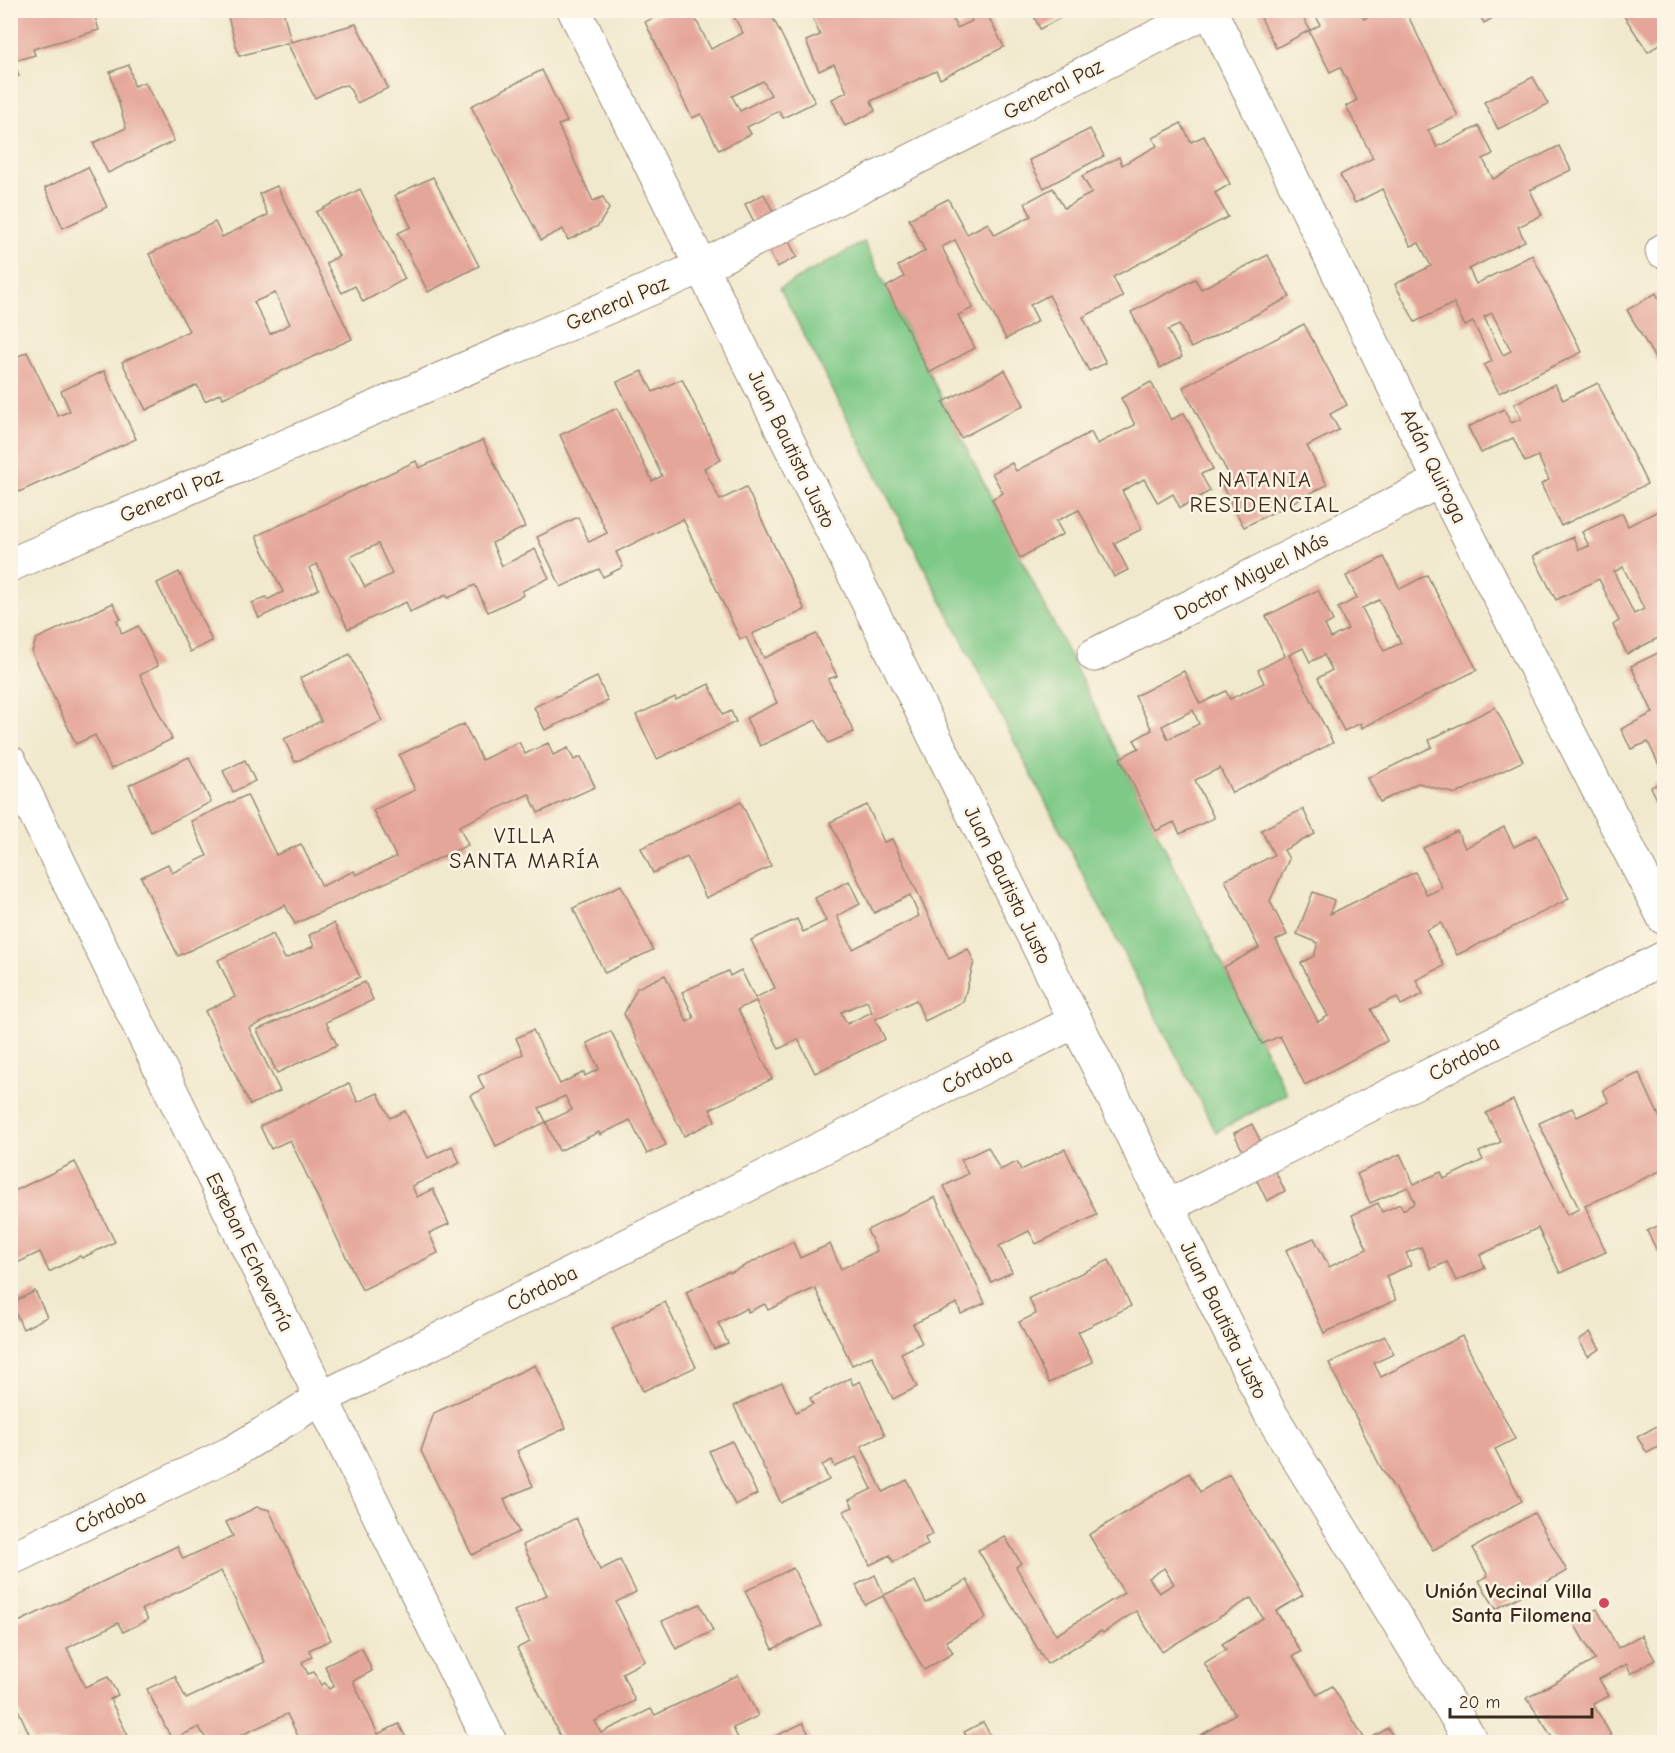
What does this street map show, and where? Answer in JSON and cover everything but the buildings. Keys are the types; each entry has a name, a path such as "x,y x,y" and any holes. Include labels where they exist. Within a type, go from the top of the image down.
{"street":[{"name":"Juan Bautista Justo","path":"574,10 1270,1413 1472,1743"},
{"name":"General Paz","path":"10,565 701,267 1210,10"},
{"name":"Adán Quiroga","path":"1210,10 1440,481 1665,918"},
{"name":"Doctor Miguel Más","path":"1094,655 1440,481"},
{"name":"Esteban Echeverría","path":"13,772 490,1743"},
{"name":"Córdoba","path":"1168,1206 1665,958"},
{"name":"Córdoba","path":"10,1559 231,1453 322,1398 1076,1021"}],"green space":[{"path":"864,242 1287,1094 1216,1132 780,288"}],"place":[{"name":"Unión Vecinal Villa Santa Filomena","path":"1604,1603"}],"district":[{"name":"NATANIA RESIDENCIAL","path":"1265,492"},
{"name":"VILLA SANTA MARÍA","path":"525,848"}]}
